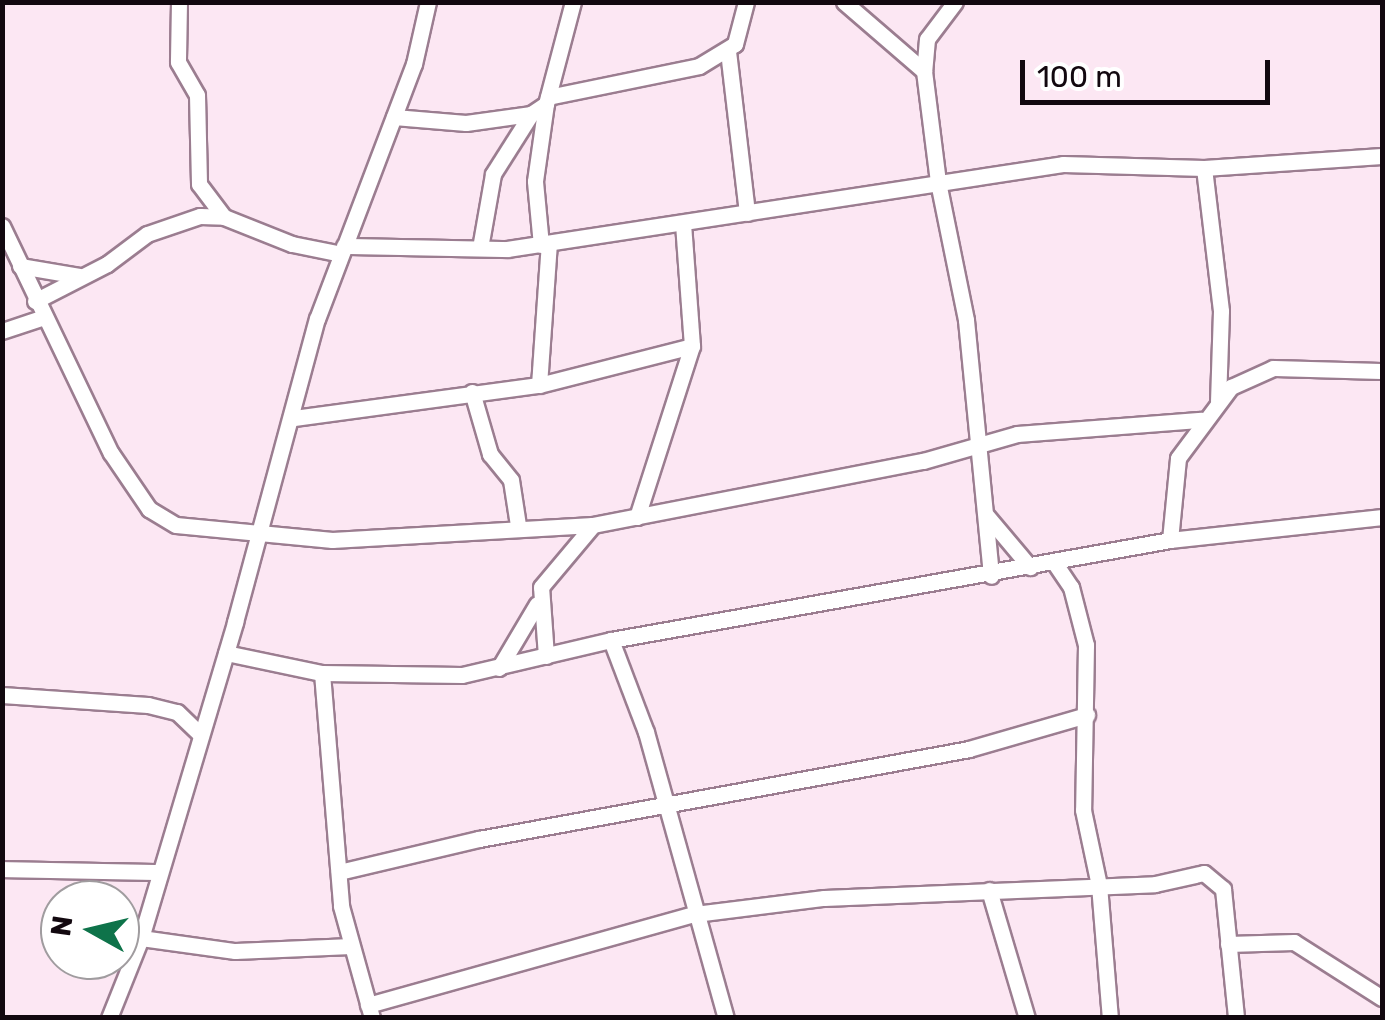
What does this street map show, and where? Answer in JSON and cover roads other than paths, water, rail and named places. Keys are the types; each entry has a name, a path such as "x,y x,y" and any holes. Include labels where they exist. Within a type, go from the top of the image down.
{"street":[{"path":"178,2 178,62 198,95 199,184 224,217"},
{"path":"351,946 235,951 140,938 294,418 316,319 394,118 428,2"},
{"path":"539,385 545,244 535,181 547,101 573,2"},
{"path":"480,248 493,174 530,114 547,101 676,74 728,51 742,33 746,2"},
{"path":"844,2 924,71"},
{"path":"955,2 927,39 924,71 938,182 966,320 991,576"},
{"path":"728,51 747,213"},
{"path":"394,118 466,122 530,114"},
{"path":"35,301 166,224 224,217 292,244 342,250 480,248 545,244 1064,164 1204,168 1382,156"},
{"path":"1204,168 1221,311 1218,402"},
{"path":"638,516 692,346 683,224"},
{"path":"2,226 35,301 75,368 110,454 149,509 176,525 332,540 518,524 593,525 923,461 978,442 1201,420"},
{"path":"20,266 79,276"},
{"path":"2,331 44,317"},
{"path":"294,418 539,385 692,346"},
{"path":"1170,540 1173,471 1201,420 1244,376 1273,368 1382,371"},
{"path":"472,392 490,454 511,480 518,524"},
{"path":"987,516 1030,567"},
{"path":"226,653 322,673 462,676 612,640 1056,565 1170,540 1382,517"},
{"path":"500,668 537,604 546,580 593,525"},
{"path":"1056,565 1084,623 1087,715 1083,810 1099,885 1110,1018"},
{"path":"537,604 546,656"},
{"path":"612,640 646,732 726,1018"},
{"path":"322,673 339,872 351,946 370,1012 695,914 824,898 1155,884 1204,874 1216,878 1236,1018"},
{"path":"2,695 148,705 176,712 201,735"},
{"path":"339,872 479,839 666,808 1024,737 1087,715"},
{"path":"2,868 160,872"},
{"path":"989,890 1028,1018"},
{"path":"1228,944 1294,942 1382,998"},
{"path":"109,1018 124,980"}]}
